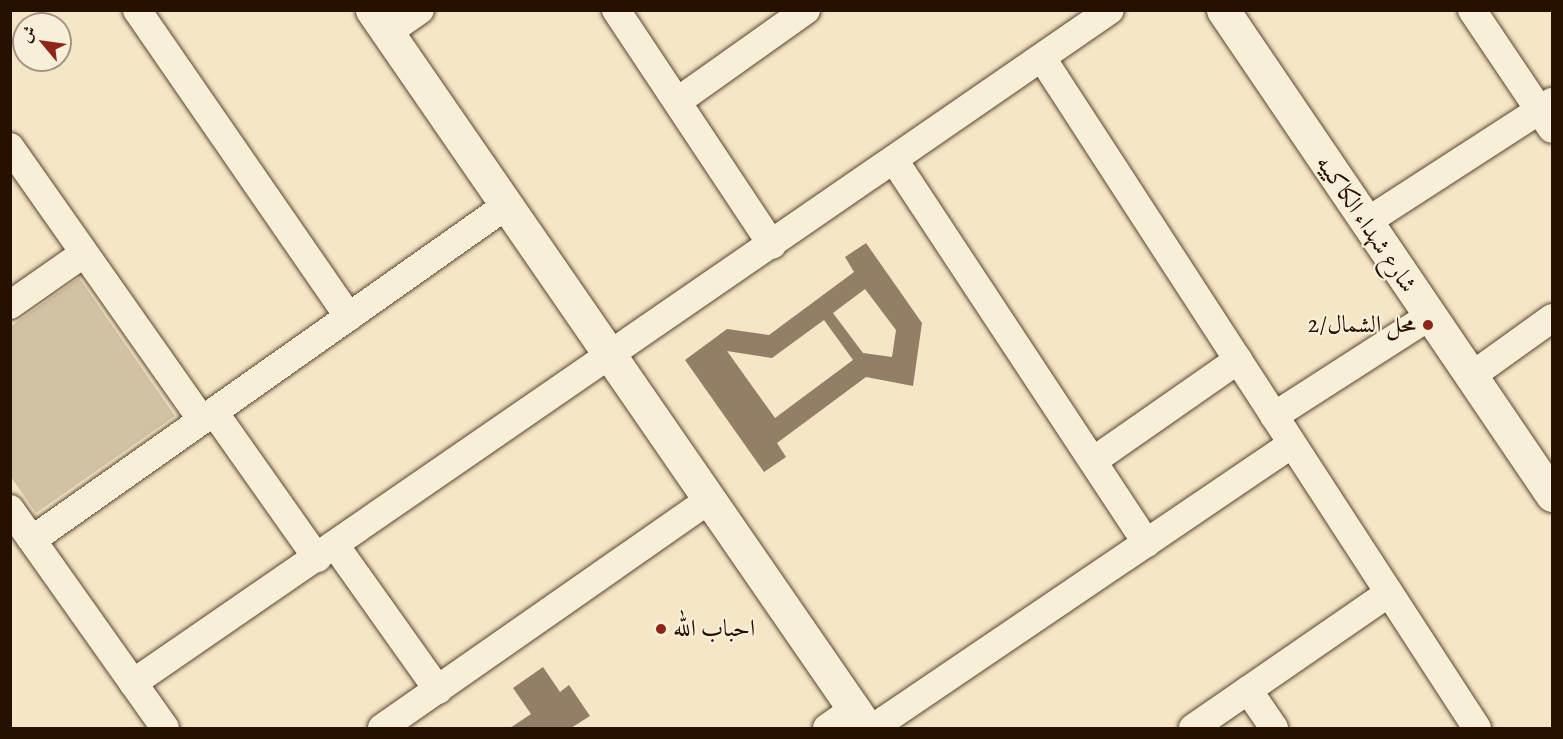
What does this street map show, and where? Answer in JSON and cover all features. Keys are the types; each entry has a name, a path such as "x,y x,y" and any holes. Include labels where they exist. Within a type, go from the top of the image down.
{"street":[{"path":"137,10 349,316"},
{"path":"420,10 380,22 865,722"},
{"path":"616,10 772,245"},
{"path":"133,683 611,357 1110,10"},
{"name":"شارع شهداء الكاكييه","path":"1223,10 1428,317 1552,495"},
{"path":"1365,223 1548,114 1473,10"},
{"path":"678,101 795,14"},
{"path":"1042,58 1477,729"},
{"path":"10,147 83,254 208,416 326,551 438,690"},
{"path":"894,160 1147,543"},
{"path":"32,540 507,205"},
{"path":"10,305 83,254"},
{"path":"1275,416 1428,317"},
{"path":"1470,377 1552,318"},
{"path":"1093,461 1238,360"},
{"path":"827,729 865,722 1147,543 1292,444"},
{"path":"382,729 710,500"},
{"path":"10,509 165,729"},
{"path":"1193,729 1389,593"},
{"path":"1248,690 1274,729"}],"shaded area":[{"path":"79,278 175,416 36,513 11,477 11,326"}],"building":[{"path":"866,243 922,323 913,386 866,377 777,443 786,457 764,472 685,360 727,329 769,335 854,272 845,257","holes":["865,289 896,330 892,357 863,353 833,313","824,320 853,360 775,418 727,351 772,358"]},
{"path":"543,667 560,692 569,685 590,716 571,728 510,728 531,714 513,688"}],"place":[{"name":"محل الشمال/2","path":"1428,325"},
{"name":"احباب الله","path":"661,629"}]}
